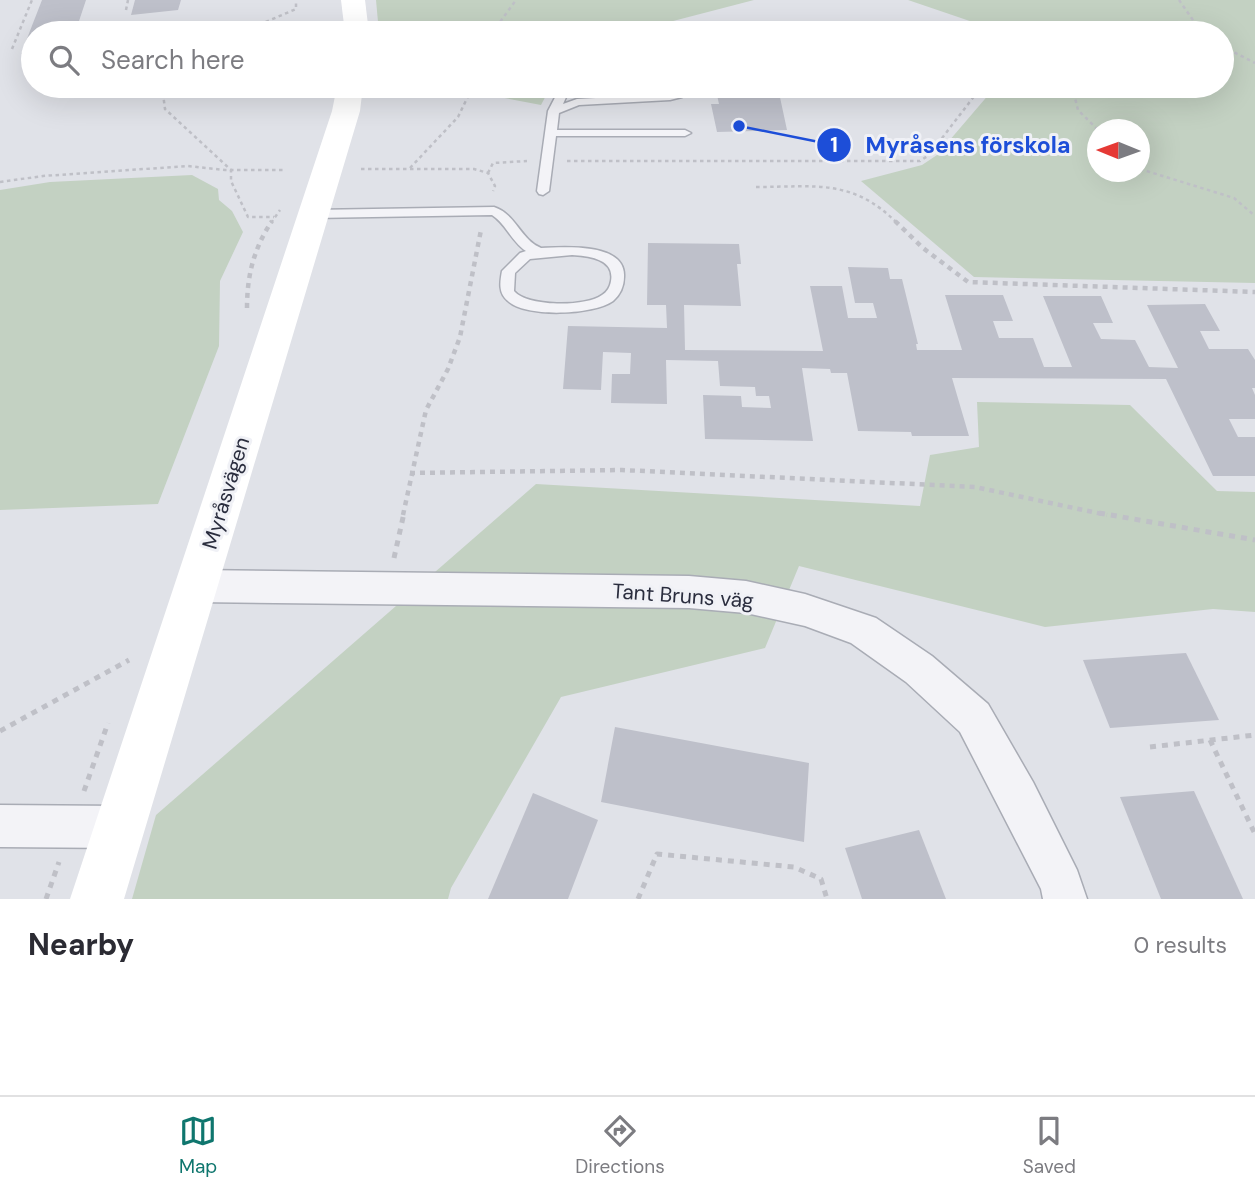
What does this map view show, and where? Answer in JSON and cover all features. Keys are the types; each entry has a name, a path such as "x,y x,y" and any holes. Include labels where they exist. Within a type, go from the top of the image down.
{"street":[{"path":"354,0 355,21"},
{"name":"Myråsvägen","path":"97,899 197,586 294,216 346,111 348,98"},
{"name":"Tant Bruns väg","path":"197,586 689,592 746,597 805,610 863,630 919,668 974,718 1018,797 1062,885 1065,899"},
{"path":"0,826 120,827"}],"lane":[{"path":"542,191 554,111 560,98"},
{"path":"554,111 577,102 651,98"},
{"path":"551,132 685,134"},
{"path":"294,216 487,211 501,214 517,240 540,252 593,252 607,257 618,271 617,287 603,302 588,307 536,307 520,303 512,297 506,279 515,262 540,252"}],"path":[{"path":"23,21 32,0"},
{"path":"126,10 128,0"},
{"path":"268,21 296,9 296,0"},
{"path":"501,21 516,0"},
{"path":"1179,0 1194,21"},
{"path":"12,49 21,27"},
{"path":"1234,52 1255,63"},
{"path":"164,98 165,109 231,170 231,181 248,217 294,216"},
{"path":"410,168 457,117 467,98"},
{"path":"488,173 493,163 499,161 920,161 936,148 973,98"},
{"path":"1075,98 1078,110 1087,119"},
{"path":"0,183 43,176 188,166 231,170 286,170"},
{"path":"353,169 474,169 488,173 495,186 487,211 460,337 448,369 426,411 410,473 388,588"},
{"path":"1150,172 1234,198 1255,216"},
{"path":"756,187 822,187 858,193 881,207 923,248 968,282 1255,292"},
{"path":"410,473 621,470 975,487 1156,525 1255,540"},
{"path":"0,731 130,660"},
{"path":"1150,747 1255,735"},
{"path":"1210,740 1255,834"},
{"path":"638,899 657,854 794,867 821,878 827,899"}],"green space":[{"path":"376,0 754,0 673,21 378,21"},
{"path":"908,0 1255,0 1255,283 974,277 861,181 922,165 937,155 986,98 1234,98 1234,21 970,21"},
{"path":"504,98 545,98 541,105"},
{"path":"192,175 218,189 219,200 232,211 243,232 220,281 219,346 158,504 0,510 0,190 50,182"},
{"path":"977,402 1130,405 1217,491 1255,492 1255,612 1213,609 1045,627 799,566 765,648 561,697 451,888 448,899 132,899 156,815 536,484 920,506 930,455 979,447"}],"building":[{"path":"42,0 86,0 79,21 34,21"},
{"path":"135,0 181,0 178,10 131,15"},
{"path":"718,98 780,98 787,130 717,132 711,104 719,104"},
{"path":"648,243 739,244 741,264 737,264 741,306 684,305 685,350 823,351 810,286 842,286 848,318 877,318 873,303 855,303 848,267 888,268 890,279 902,279 918,344 917,350 962,350 945,295 1003,295 1013,321 993,321 999,338 1033,338 1044,367 1072,367 1043,296 1101,296 1113,323 1093,323 1101,339 1135,340 1149,367 1178,368 1147,305 1205,304 1220,331 1200,331 1209,349 1248,349 1255,360 1255,388 1252,388 1255,395 1255,419 1229,419 1238,437 1255,437 1255,476 1213,476 1166,379 952,378 969,436 912,436 911,432 858,431 847,373 802,368 813,441 705,439 703,395 741,396 742,407 771,408 769,396 756,396 755,387 720,386 718,361 666,360 667,404 611,403 612,374 630,374 631,353 603,352 601,390 563,389 568,326 667,328 666,305 647,305"},
{"path":"1186,653 1219,720 1110,728 1083,660"},
{"path":"615,727 809,763 804,842 601,802"},
{"path":"1194,791 1243,899 1161,899 1120,797"},
{"path":"533,793 598,820 568,899 488,899"},
{"path":"919,830 946,899 862,899 845,848"}],"place":[{"name":"Myråsens förskola","path":"739,126"}]}
